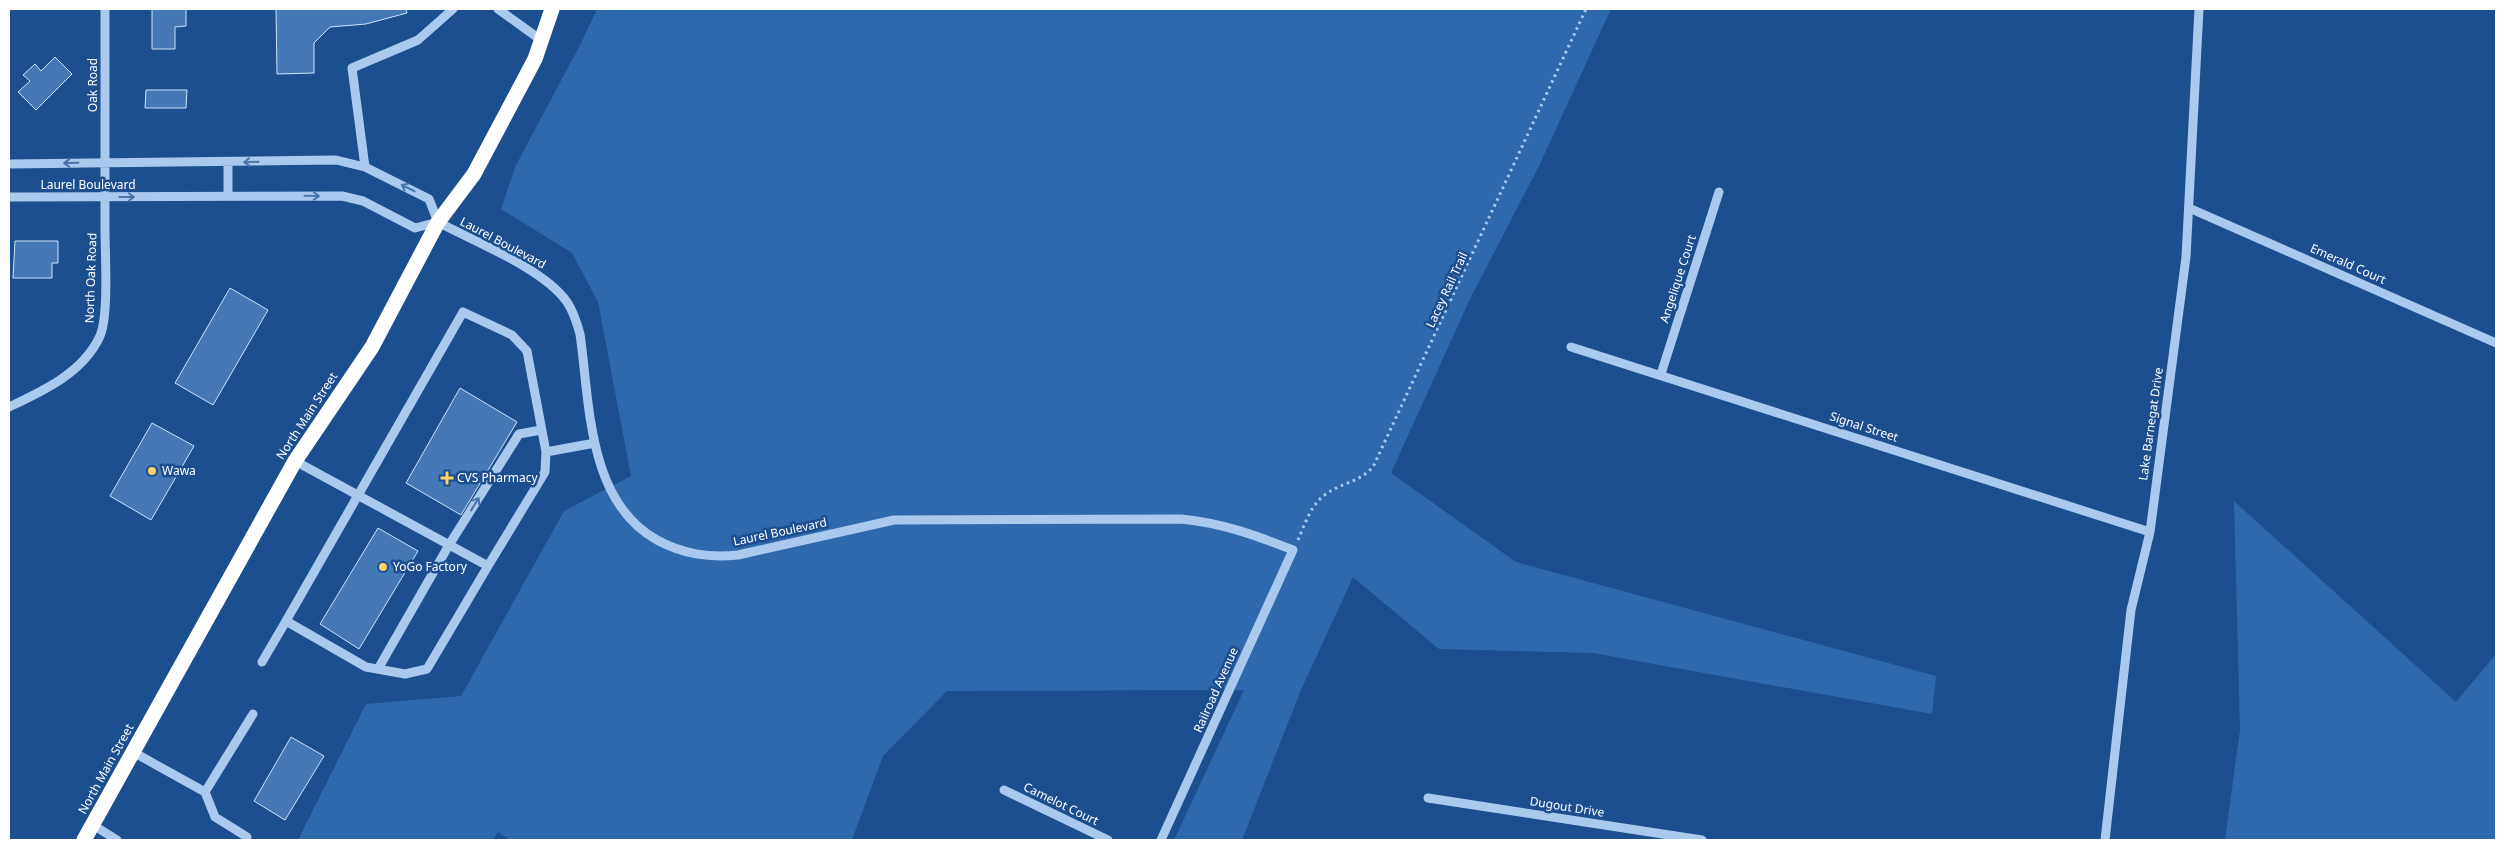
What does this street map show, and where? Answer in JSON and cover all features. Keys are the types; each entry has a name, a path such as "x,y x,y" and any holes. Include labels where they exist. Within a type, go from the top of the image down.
{"highway":[{"name":"North Main Street","path":"84,840 295,461 372,347 438,222 474,174 535,59 552,9"}],"street":[{"name":"Oak Road","path":"105,9 105,162"},
{"path":"365,167 352,68 418,40 453,9"},
{"path":"498,9 541,40"},
{"name":"Lake Barnegat Drive","path":"2104,840 2131,610 2150,532 2186,257 2199,9"},
{"name":"Laurel Boulevard","path":"9,164 228,162 308,158 336,160 365,167 429,199 438,222 533,272 551,284 567,302 580,334 595,443 602,472 612,496 629,519 649,535 674,549 715,557 738,555 860,526 894,520 929,518 1181,519 1221,524 1293,550"},
{"name":"North Oak Road","path":"9,407 43,392 67,376 80,363 100,335 105,302 105,162"},
{"path":"228,162 228,196"},
{"name":"Angelique Court","path":"1661,374 1719,192"},
{"name":"Laurel Boulevard","path":"9,197 342,196 363,201 416,228 438,222"},
{"name":"Emerald Court","path":"2189,208 2496,343"},
{"path":"262,662 463,312 512,335 527,351 546,452 545,472 427,669 404,674 366,667 286,622"},
{"name":"Signal Street","path":"1571,346 2150,532"},
{"path":"378,669 449,545 519,434 541,430"},
{"path":"546,452 595,443"},
{"path":"295,461 488,566"},
{"name":"Railroad Avenue","path":"1161,840 1293,550"},
{"path":"205,792 253,714"},
{"path":"133,752 205,792 214,818 247,838"},
{"name":"Camelot Court","path":"1004,790 1108,840"},
{"name":"Dugout Drive","path":"1428,798 1702,840"},
{"path":"92,824 117,840"}],"path":[{"name":"Lacey Rail Trail","path":"1293,550 1314,504 1325,494 1364,477 1373,467 1383,449 1557,67 1586,9"}],"shaded area":[{"path":"597,9 1611,9 1539,166 1470,299 1391,473 1516,562 1936,676 1932,714 1593,653 1439,649 1353,577 1301,690 1242,840 1174,840 1244,690 947,691 883,756 852,840 510,840 498,832 493,840 298,840 366,704 461,696 564,511 631,476 598,302 572,253 501,209 516,165 580,45"},
{"path":"2234,501 2456,702 2496,654 2496,840 2225,840 2240,730"}],"building":[{"path":"152,9 186,9 186,26 175,27 175,49 152,49"},
{"path":"276,9 406,9 407,13 366,24 330,27 314,43 314,73 277,74"},
{"path":"55,57 72,74 36,110 18,92 30,81 23,75 35,64 41,71"},
{"path":"146,90 187,90 186,108 145,108"},
{"path":"15,241 58,241 58,263 52,263 52,278 13,278"},
{"path":"230,288 268,310 213,405 175,383"},
{"path":"460,388 517,422 461,515 406,483"},
{"name":"Wawa","path":"152,423 194,446 151,520 110,496"},
{"path":"378,528 418,551 359,649 320,624"},
{"path":"291,737 324,756 285,820 254,801"}],"place":[{"name":"Wawa","path":"152,471"},
{"name":"CVS Pharmacy","path":"447,478"},
{"name":"YoGo Factory","path":"383,567"}]}
